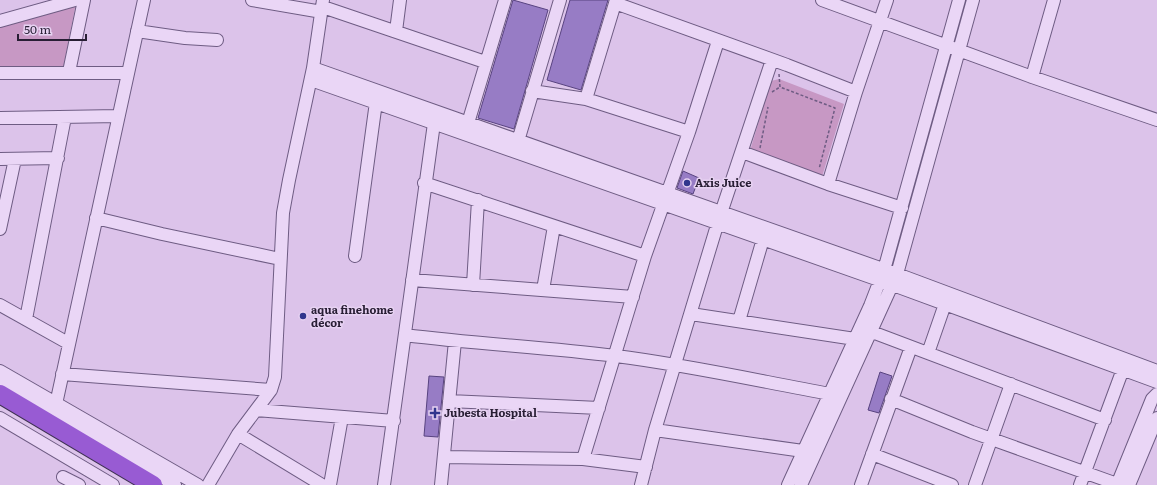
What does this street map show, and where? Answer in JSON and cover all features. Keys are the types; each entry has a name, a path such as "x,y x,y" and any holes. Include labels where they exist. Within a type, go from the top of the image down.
{"highway":[{"path":"0,394 153,485"},
{"path":"0,409 129,485"}],"street":[{"path":"0,22 75,0"},
{"path":"69,72 84,0"},
{"path":"56,404 68,343 144,0"},
{"path":"252,0 323,6 486,62"},
{"path":"396,31 400,0"},
{"path":"468,123 505,0"},
{"path":"518,141 560,0"},
{"path":"822,0 1032,77 1156,115"},
{"path":"828,184 856,92 887,0"},
{"path":"799,483 830,394 882,275 902,208 958,0"},
{"path":"810,452 872,332 895,279 973,0"},
{"path":"1032,77 1054,0"},
{"path":"586,98 616,2 856,92"},
{"path":"0,371 199,485 209,481 238,434 270,390 277,367 280,259 283,213 312,74 323,6"},
{"path":"137,31 185,38 217,40"},
{"path":"583,460 645,256 689,132 718,41"},
{"path":"641,485 655,430 720,217 775,61"},
{"path":"0,73 127,73"},
{"path":"312,74 376,102 435,117 468,123 665,197"},
{"path":"312,74 665,197 882,275"},
{"path":"532,91 586,98 689,132"},
{"path":"355,256 376,102"},
{"path":"0,118 118,116"},
{"path":"26,319 66,117"},
{"path":"384,485 394,421 424,183 435,117"},
{"path":"742,152 828,184 902,208"},
{"path":"0,159 58,158"},
{"path":"0,229 15,159"},
{"path":"424,183 645,256"},
{"path":"473,285 478,200"},
{"path":"720,217 764,239 895,279 1157,371"},
{"path":"96,218 162,234 280,259"},
{"path":"543,290 554,226"},
{"path":"739,321 764,239"},
{"path":"895,279 945,304 1157,382"},
{"path":"412,280 633,297"},
{"path":"0,304 68,343"},
{"path":"928,353 945,304"},
{"path":"691,314 855,339"},
{"path":"872,332 1105,420"},
{"path":"405,335 455,341 615,355 676,364 830,394"},
{"path":"441,485 445,457 455,341"},
{"path":"861,485 911,347"},
{"path":"1080,485 1123,369"},
{"path":"62,374 270,390"},
{"path":"0,382 175,485"},
{"path":"975,485 1011,384"},
{"path":"1121,485 1152,400 1157,394"},
{"path":"891,400 992,439 1121,485"},
{"path":"449,401 599,408"},
{"path":"256,410 394,421"},
{"path":"330,485 342,417"},
{"path":"0,418 113,485"},
{"path":"1121,485 1157,418"},
{"path":"655,430 810,452"},
{"path":"238,434 322,485"},
{"path":"872,454 952,485"},
{"path":"445,457 583,460 646,467"},
{"path":"63,477 79,485"}],"path":[{"path":"775,61 780,87"},
{"path":"770,99 772,92 780,87"},
{"path":"780,87 836,108 819,172"},
{"path":"759,153 762,132 769,105"}],"shaded area":[{"path":"76,3 63,69 0,71 0,25"},
{"path":"779,79 844,104 821,180 749,154 771,81"}],"building":[{"path":"513,0 548,10 514,129 478,118"},
{"path":"570,0 608,0 581,90 547,80"},
{"name":"Axis Juice","path":"683,171 699,178 693,194 677,188"},
{"path":"880,372 892,376 879,413 868,410"},
{"path":"429,376 444,377 438,437 424,436"}],"place":[{"name":"Axis Juice","path":"687,183"},
{"name":"aqua finehome décor","path":"303,316"},
{"name":"Jubesta Hospital","path":"435,413"}]}
